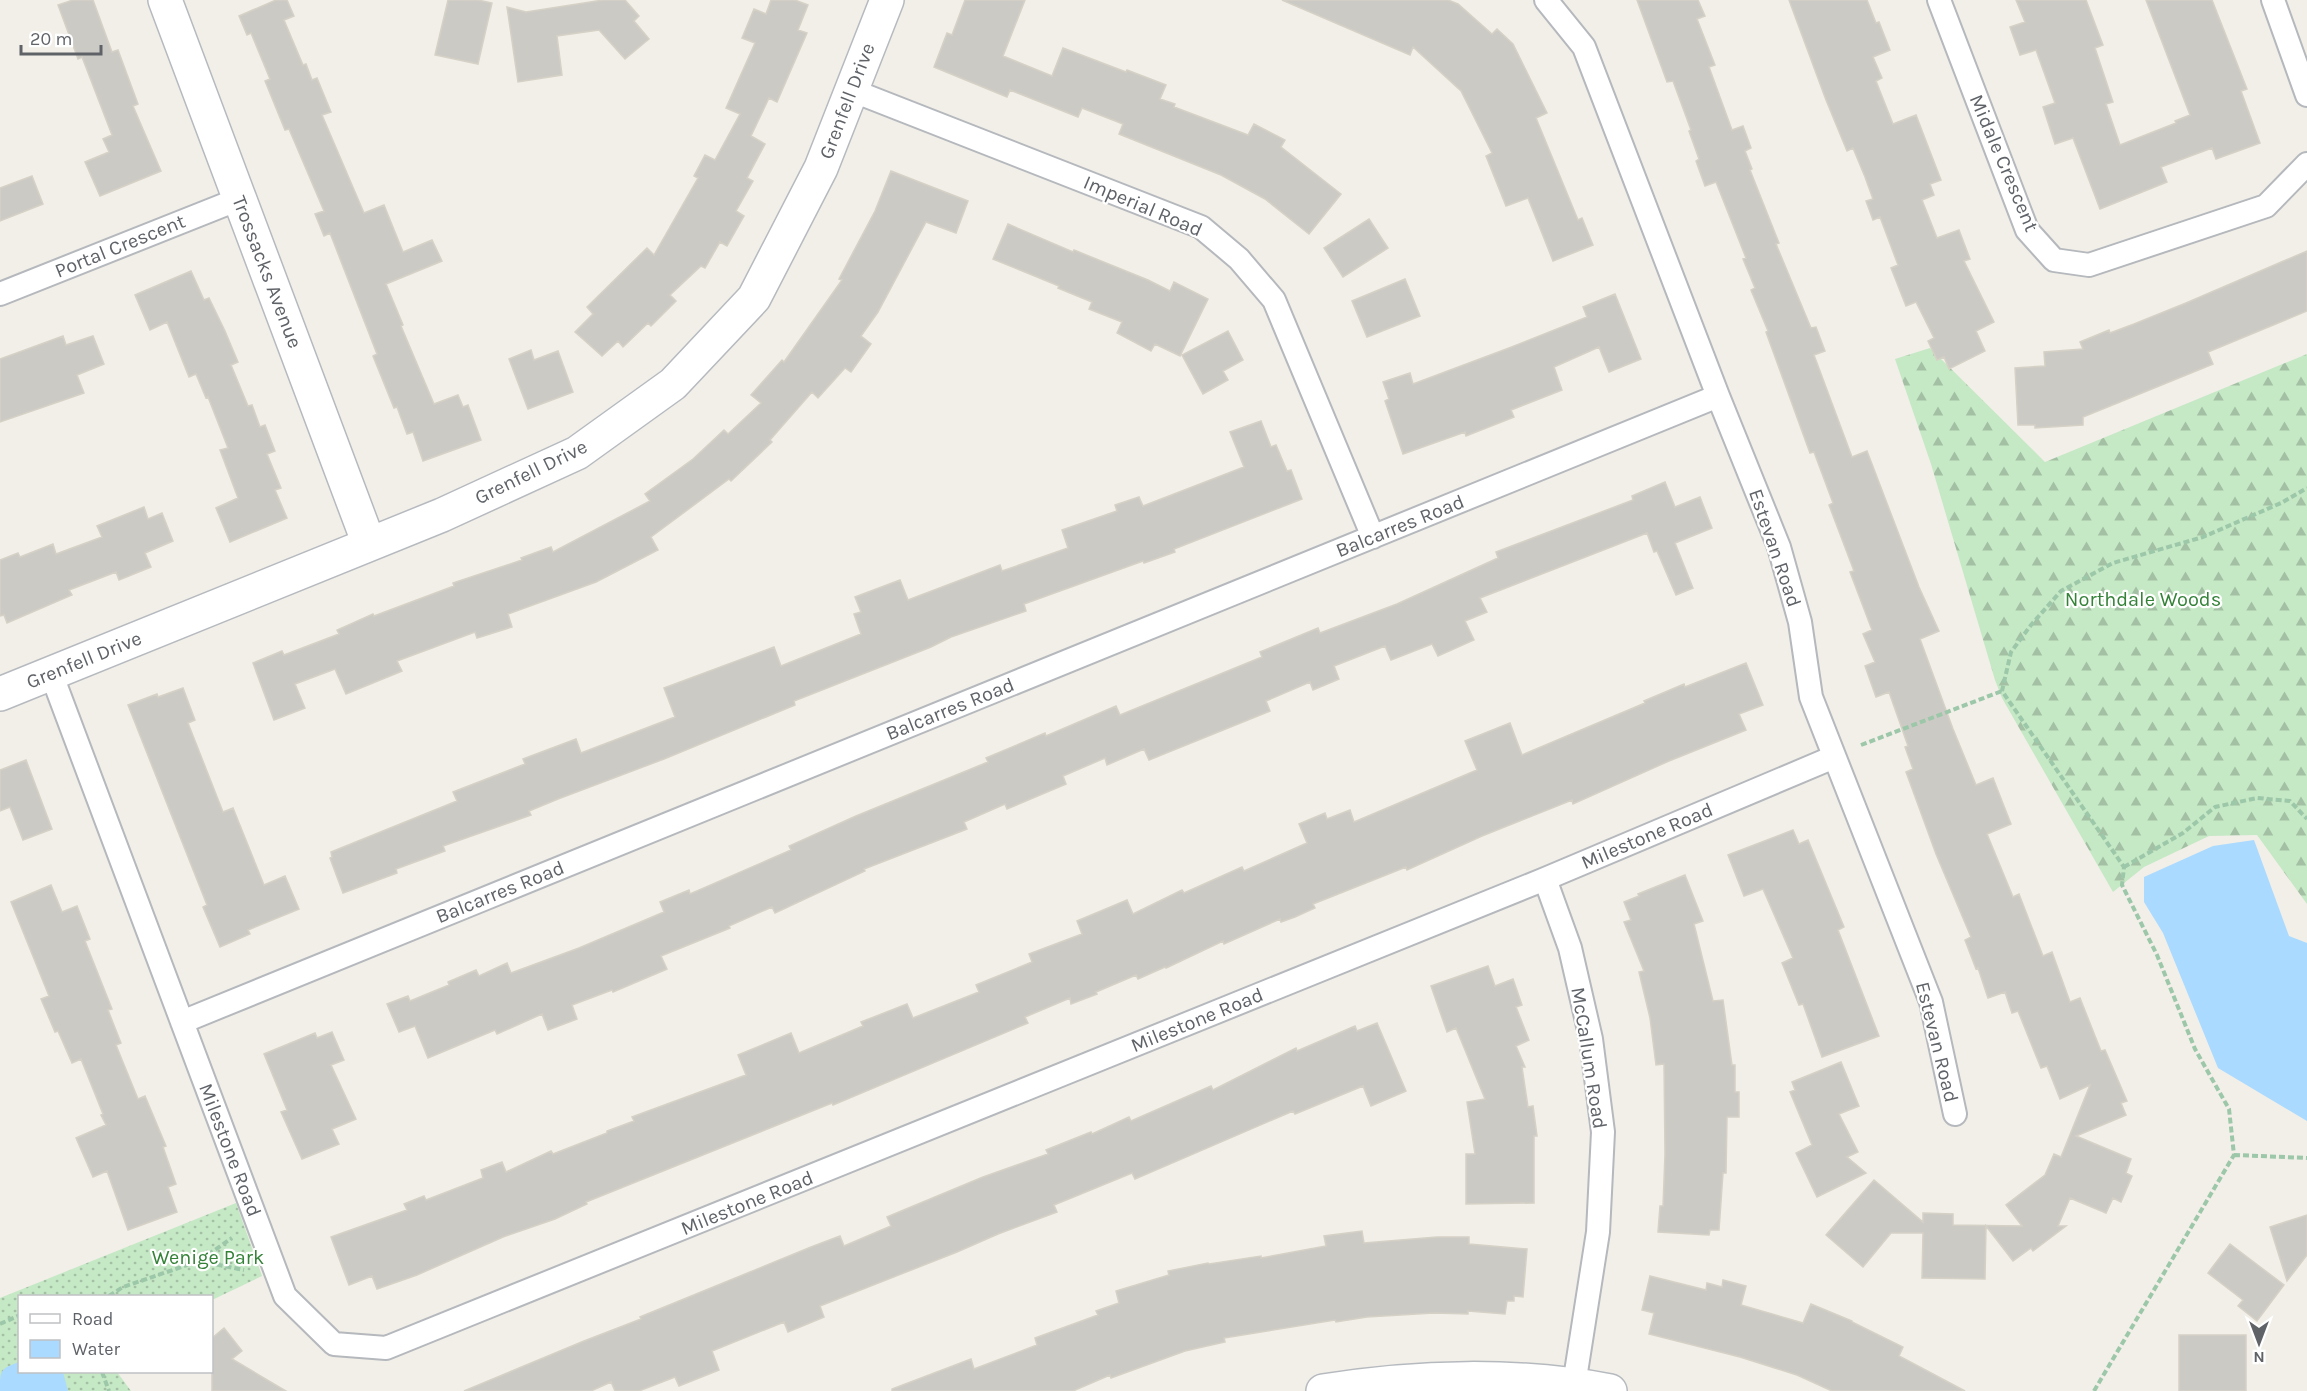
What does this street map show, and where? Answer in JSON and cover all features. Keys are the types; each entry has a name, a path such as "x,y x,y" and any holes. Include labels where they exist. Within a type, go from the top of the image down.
{"street":[{"name":"Trossacks Avenue","path":"165,0 369,544"},
{"name":"Grenfell Drive","path":"0,694 441,515 577,453 673,384 754,298 821,168 887,0"},
{"name":"Estevan Road","path":"1546,0 1584,47 1718,396 1779,547 1800,622 1811,697 1931,1002 1955,1114"},
{"name":"Midale Crescent","path":"1939,0 2027,230 2054,260 2089,265 2266,206 2307,164"},
{"path":"2273,0 2307,94"},
{"name":"Imperial Road","path":"851,90 1201,227 1239,259 1274,300 1373,537"},
{"name":"Portal Crescent","path":"0,294 239,199"},
{"name":"Balcarres Road","path":"182,1022 1718,396"},
{"name":"Milestone Road","path":"51,673 285,1296 334,1344 386,1348 1545,879 1834,757"},
{"name":"McCallum Road","path":"1545,879 1570,948 1591,1039 1603,1132 1598,1232 1574,1385"},
{"path":"1323,1391 1354,1386 1462,1378 1574,1385 1610,1391"}],"path":[{"path":"2094,1391 2234,1155 2229,1109 2195,1049 2157,956 2122,885 2124,867 2002,691 2011,652 2061,591 2113,563 2203,537 2281,503 2307,488"},
{"path":"1861,745 2002,691"},
{"path":"2124,867 2183,833 2216,807 2257,798 2290,801 2307,819"},
{"path":"2234,1155 2307,1158"},
{"path":"111,1295 123,1287 199,1261 232,1238"},
{"path":"199,1261 244,1270"},
{"path":"0,1324 18,1316"},
{"path":"103,1373 109,1391"}],"green space":[{"name":"Northdale Woods","path":"1930,348 2045,462 2307,354 2307,904 2257,835 2209,836 2144,867 2113,892 2002,698 1995,680 1931,464 1895,359"},
{"name":"Wenige Park","path":"236,1203 262,1276 213,1300 213,1295 18,1295 18,1373 118,1373 131,1391 0,1391 0,1298"}],"water":[{"path":"2254,840 2289,936 2307,943 2307,1121 2218,1068 2163,933 2144,902 2144,877 2213,846"},
{"path":"18,1362 18,1373 63,1373 68,1391 0,1391 2,1371"}],"building":[{"path":"73,0 93,0 112,52 118,50 138,104 133,106 161,171 100,196 85,162 109,152 103,139 112,135 82,57 78,59 58,5"},
{"path":"276,0 287,0 294,16 284,20 303,65 306,64 312,80 317,78 331,112 322,115 364,213 384,205 403,252 432,240 442,261 386,284 434,404 458,395 463,407 468,405 481,440 423,461 413,432 407,434 397,407 394,408 373,356 377,354 330,233 324,236 315,214 324,211 289,129 285,130 265,81 270,79 251,33 247,35 239,16"},
{"path":"448,0 478,0 492,3 478,64 435,55"},
{"path":"603,0 625,0 639,16 634,21 649,39 625,59 599,30 557,36 562,75 518,82 507,7 526,12"},
{"path":"771,0 795,0 808,5 798,30 807,33 777,102 769,98 751,136 765,144 747,178 753,181 736,211 744,216 727,246 720,242 705,268 701,266 670,295 676,301 651,326 648,323 623,347 618,341 602,356 575,332 593,314 587,307 647,248 654,255 698,178 694,176 705,155 715,160 740,114 726,108 755,43 742,38 754,9 766,14"},
{"path":"965,0 1025,0 1003,56 1052,76 1063,48 1166,85 1160,99 1175,104 1174,107 1248,135 1254,124 1285,140 1281,147 1341,194 1309,234 1265,199 1221,175 1119,134 1123,124 1082,108 1078,117 1010,90 1007,97 934,67 947,33 952,35"},
{"path":"1282,0 1448,0 1458,4 1492,34 1497,29 1513,44 1547,113 1536,118 1578,220 1582,218 1593,245 1553,261 1528,198 1506,206 1486,156 1492,153 1461,91 1413,47 1410,55"},
{"path":"1637,0 1698,0 1705,16 1697,19 1715,65 1709,67 1732,130 1743,126 1751,148 1745,151 1752,169 1750,170 1779,243 1776,244 1811,328 1816,327 1825,351 1814,355 1852,457 1867,451 1919,587 1939,631 1920,639 1953,729 1976,785 1993,778 2011,824 1987,834 2013,897 2019,894 2043,956 2052,952 2070,1002 2080,998 2101,1051 2105,1050 2127,1101 2121,1103 2126,1115 2076,1136 2131,1159 2126,1173 2132,1176 2121,1202 2113,1198 2106,1213 2070,1198 2058,1226 2066,1226 2033,1251 2031,1248 2013,1261 1986,1226 1985,1279 1922,1278 1923,1233 1891,1233 1863,1267 1826,1235 1874,1180 1923,1222 1923,1213 1953,1214 1953,1225 2022,1226 2006,1205 2045,1175 2054,1154 2061,1157 2090,1085 2060,1099 2047,1066 2041,1068 2018,1011 2012,1013 2005,992 1988,998 1965,940 1971,937 1936,854 1906,772 1913,769 1905,747 1908,746 1889,692 1876,697 1865,666 1875,662 1863,634 1872,630 1850,572 1854,571 1829,505 1833,503 1814,452 1810,453 1766,332 1768,331 1751,290 1755,288 1743,259 1746,258 1716,182 1705,186 1696,161 1699,159 1689,131 1691,130 1673,81 1667,82"},
{"path":"1789,0 1867,0 1876,23 1879,22 1890,50 1873,57 1882,78 1876,81 1893,124 1916,115 1941,180 1930,184 1934,195 1922,200 1937,238 1959,230 1970,259 1964,261 1994,322 1976,331 1985,351 1949,369 1944,357 1937,360 1928,341 1934,338 1916,302 1906,306 1891,268 1898,265 1880,217 1873,220 1866,201 1873,199 1865,177 1853,148 1847,151"},
{"path":"2016,0 2086,0 2103,45 2095,48 2113,102 2106,104 2120,145 2176,123 2175,121 2190,115 2146,0 2212,0 2247,89 2241,91 2260,143 2216,159 2212,148 2161,167 2167,182 2100,209 2073,138 2055,144 2043,107 2055,103 2036,50 2020,55 2010,27 2025,22"},
{"path":"891,171 968,201 956,233 926,222 878,312 861,336 871,344 851,372 845,368 818,398 812,392 770,440 772,442 731,481 729,479 651,537 658,550 596,582 508,614 512,627 477,638 475,632 397,661 402,671 346,694 335,669 295,684 305,708 274,720 253,663 282,651 284,655 339,634 337,630 373,614 374,616 454,586 453,583 522,560 521,558 551,547 553,552 650,501 645,494 693,459 724,430 728,434 761,403 751,395 782,360 784,362 842,280 839,279 875,211"},
{"path":"32,176 43,204 0,221 0,188"},
{"path":"1369,219 1388,248 1343,277 1324,248"},
{"path":"1008,224 1170,291 1174,282 1208,299 1180,356 1155,344 1151,351 1117,333 1122,322 1089,309 1092,302 993,259"},
{"path":"2307,251 2307,311 2208,352 2213,364 2083,417 2083,425 2035,428 2035,425 2018,425 2015,368 2045,366 2044,352 2083,349 2080,342 2109,330 2110,333 2134,324"},
{"path":"191,271 204,300 209,298 225,331 238,362 231,365 248,406 252,405 260,427 265,425 275,451 267,454 281,488 275,490 287,518 230,542 216,508 238,498 220,450 228,448 208,397 206,398 196,374 189,377 167,322 150,330 135,295"},
{"path":"1405,279 1420,316 1367,337 1352,301"},
{"path":"1615,294 1641,359 1609,372 1599,347 1554,367 1562,390 1511,410 1514,417 1466,436 1465,432 1403,454 1385,401 1389,399 1383,382 1410,373 1413,384 1509,348 1587,317 1583,307"},
{"path":"1228,331 1243,360 1223,371 1228,380 1203,394 1182,355"},
{"path":"63,336 66,345 93,336 104,364 77,375 84,393 0,422 0,359"},
{"path":"531,350 534,360 558,351 573,392 528,409 509,359"},
{"path":"1261,421 1271,447 1276,445 1287,471 1291,470 1302,499 1174,549 1175,552 1144,563 1143,561 1024,604 1026,611 951,637 794,701 795,705 529,811 531,815 443,846 445,851 396,869 397,873 343,893 330,858 332,857 331,852 457,801 453,792 525,764 523,759 576,739 581,753 675,717 664,688 774,647 781,666 861,634 854,614 861,612 855,597 900,580 908,600 1000,565 1002,571 1068,548 1062,530 1117,511 1115,505 1139,497 1143,506 1244,467 1230,432"},
{"path":"1665,482 1675,507 1700,497 1712,528 1675,543 1693,588 1676,595 1647,533 1480,598 1487,612 1465,621 1474,640 1438,656 1432,644 1391,660 1385,646 1334,666 1339,679 1313,690 1310,682 1266,701 1270,711 1149,760 1144,749 1107,765 1105,758 1063,776 1066,784 1007,809 1005,804 964,822 967,829 864,869 865,871 775,913 772,907 729,926 730,928 661,956 667,969 613,992 612,990 572,1005 577,1019 548,1030 542,1014 497,1034 495,1030 428,1058 415,1026 399,1032 387,1004 408,996 410,1001 449,985 448,982 476,970 479,976 507,963 511,973 579,948 664,912 660,902 689,890 690,894 791,850 789,846 856,816 988,762 986,758 1045,733 1046,736 1116,706 1120,715 1262,657 1260,652 1318,628 1320,633 1397,604 1498,558 1496,552 1633,500 1632,496"},
{"path":"144,507 148,519 162,513 173,541 145,553 151,567 119,580 116,572 69,590 72,595 7,623 4,615 0,616 0,560 18,553 20,557 53,544 56,554 102,537 97,526"},
{"path":"1746,663 1763,705 1739,714 1746,730 1573,804 1572,800 1482,836 1407,870 1406,867 1313,904 1315,908 1295,917 1281,922 1280,919 1224,944 1223,941 1166,968 1138,979 1136,975 1071,1004 1070,998 1025,1017 1028,1023 833,1105 832,1103 586,1202 587,1204 555,1219 503,1237 417,1275 377,1289 372,1276 349,1285 331,1237 407,1210 404,1204 424,1196 426,1200 483,1178 481,1170 502,1162 506,1172 551,1151 553,1154 607,1133 607,1131 634,1121 632,1117 746,1075 738,1055 791,1033 799,1053 863,1026 861,1022 907,1004 913,1018 979,992 976,985 1032,962 1029,954 1082,934 1077,921 1127,900 1133,914 1182,890 1184,893 1242,867 1244,871 1307,843 1299,824 1325,813 1327,819 1350,810 1354,822 1477,770 1465,741 1510,723 1522,755 1684,684 1685,687"},
{"path":"183,688 195,720 188,723 223,812 233,808 264,885 285,876 299,909 248,930 250,934 220,947 203,907 207,905 128,705 157,694 158,697"},
{"path":"26,760 52,829 23,840 10,807 0,811 0,770"},
{"path":"1793,830 1799,844 1808,840 1844,927 1838,930 1879,1036 1822,1057 1803,1004 1799,1005 1782,963 1793,958 1763,889 1744,896 1728,855"},
{"path":"1685,875 1703,921 1694,924 1713,1001 1723,1000 1732,1065 1735,1065 1735,1092 1739,1092 1739,1117 1727,1117 1726,1173 1723,1173 1719,1230 1710,1230 1709,1235 1658,1232 1660,1206 1663,1206 1665,1154 1664,1064 1656,1065 1650,1018 1639,972 1644,971 1624,922 1631,920 1624,902"},
{"path":"51,885 62,912 77,906 90,939 85,941 112,1009 108,1010 121,1043 116,1045 138,1099 145,1096 166,1146 163,1147 176,1184 168,1187 177,1212 128,1230 107,1171 93,1177 76,1138 106,1125 101,1115 103,1114 81,1059 72,1063 58,1031 55,1032 41,999 49,996 11,902"},
{"path":"1488,966 1495,986 1513,979 1522,1005 1516,1007 1529,1040 1516,1046 1525,1067 1522,1067 1528,1107 1533,1106 1537,1136 1534,1136 1534,1203 1466,1204 1466,1154 1475,1154 1467,1102 1485,1099 1456,1028 1447,1032 1431,986"},
{"path":"1377,1023 1406,1091 1371,1106 1363,1086 1295,1114 1293,1111 1135,1179 1132,1173 1054,1205 1057,1212 820,1306 824,1317 788,1332 784,1322 712,1351 719,1370 679,1386 675,1377 639,1391 615,1391 611,1382 591,1391 464,1391 811,1247 840,1236 844,1246 891,1226 887,1217 983,1177 1048,1154 1046,1150 1091,1132 1092,1134 1129,1117 1131,1121 1211,1086 1213,1090 1296,1048 1297,1051 1355,1026 1357,1031"},
{"path":"332,1032 344,1060 331,1065 356,1119 332,1129 339,1144 302,1159 281,1112 287,1110 264,1054 315,1033 317,1038"},
{"path":"1841,1062 1859,1106 1839,1114 1858,1152 1847,1157 1866,1173 1817,1197 1796,1153 1812,1145 1790,1092 1795,1090 1792,1082"},
{"path":"2307,1215 2307,1255 2287,1281 2270,1227"},
{"path":"1362,1231 1364,1243 1437,1237 1469,1237 1469,1244 1527,1249 1523,1297 1514,1296 1514,1301 1507,1301 1505,1314 1468,1311 1468,1314 1434,1313 1367,1317 1224,1338 1225,1342 1185,1351 1111,1378 1110,1375 1073,1391 892,1391 892,1389 971,1359 974,1369 1037,1345 1035,1338 1098,1315 1096,1311 1119,1303 1116,1291 1169,1275 1168,1271 1326,1246 1324,1236"},
{"path":"2230,1244 2284,1285 2257,1321 2238,1306 2243,1300 2208,1273"},
{"path":"1650,1276 1706,1290 1707,1283 1722,1287 1723,1280 1746,1286 1741,1305 1803,1323 1811,1304 1852,1321 1903,1347 1899,1356 1965,1391 1832,1391 1797,1375 1740,1357 1649,1334 1654,1313 1642,1310"},
{"path":"224,1328 242,1351 232,1359 286,1391 212,1391 213,1337"},
{"path":"2179,1335 2246,1335 2246,1391 2179,1391"}]}
